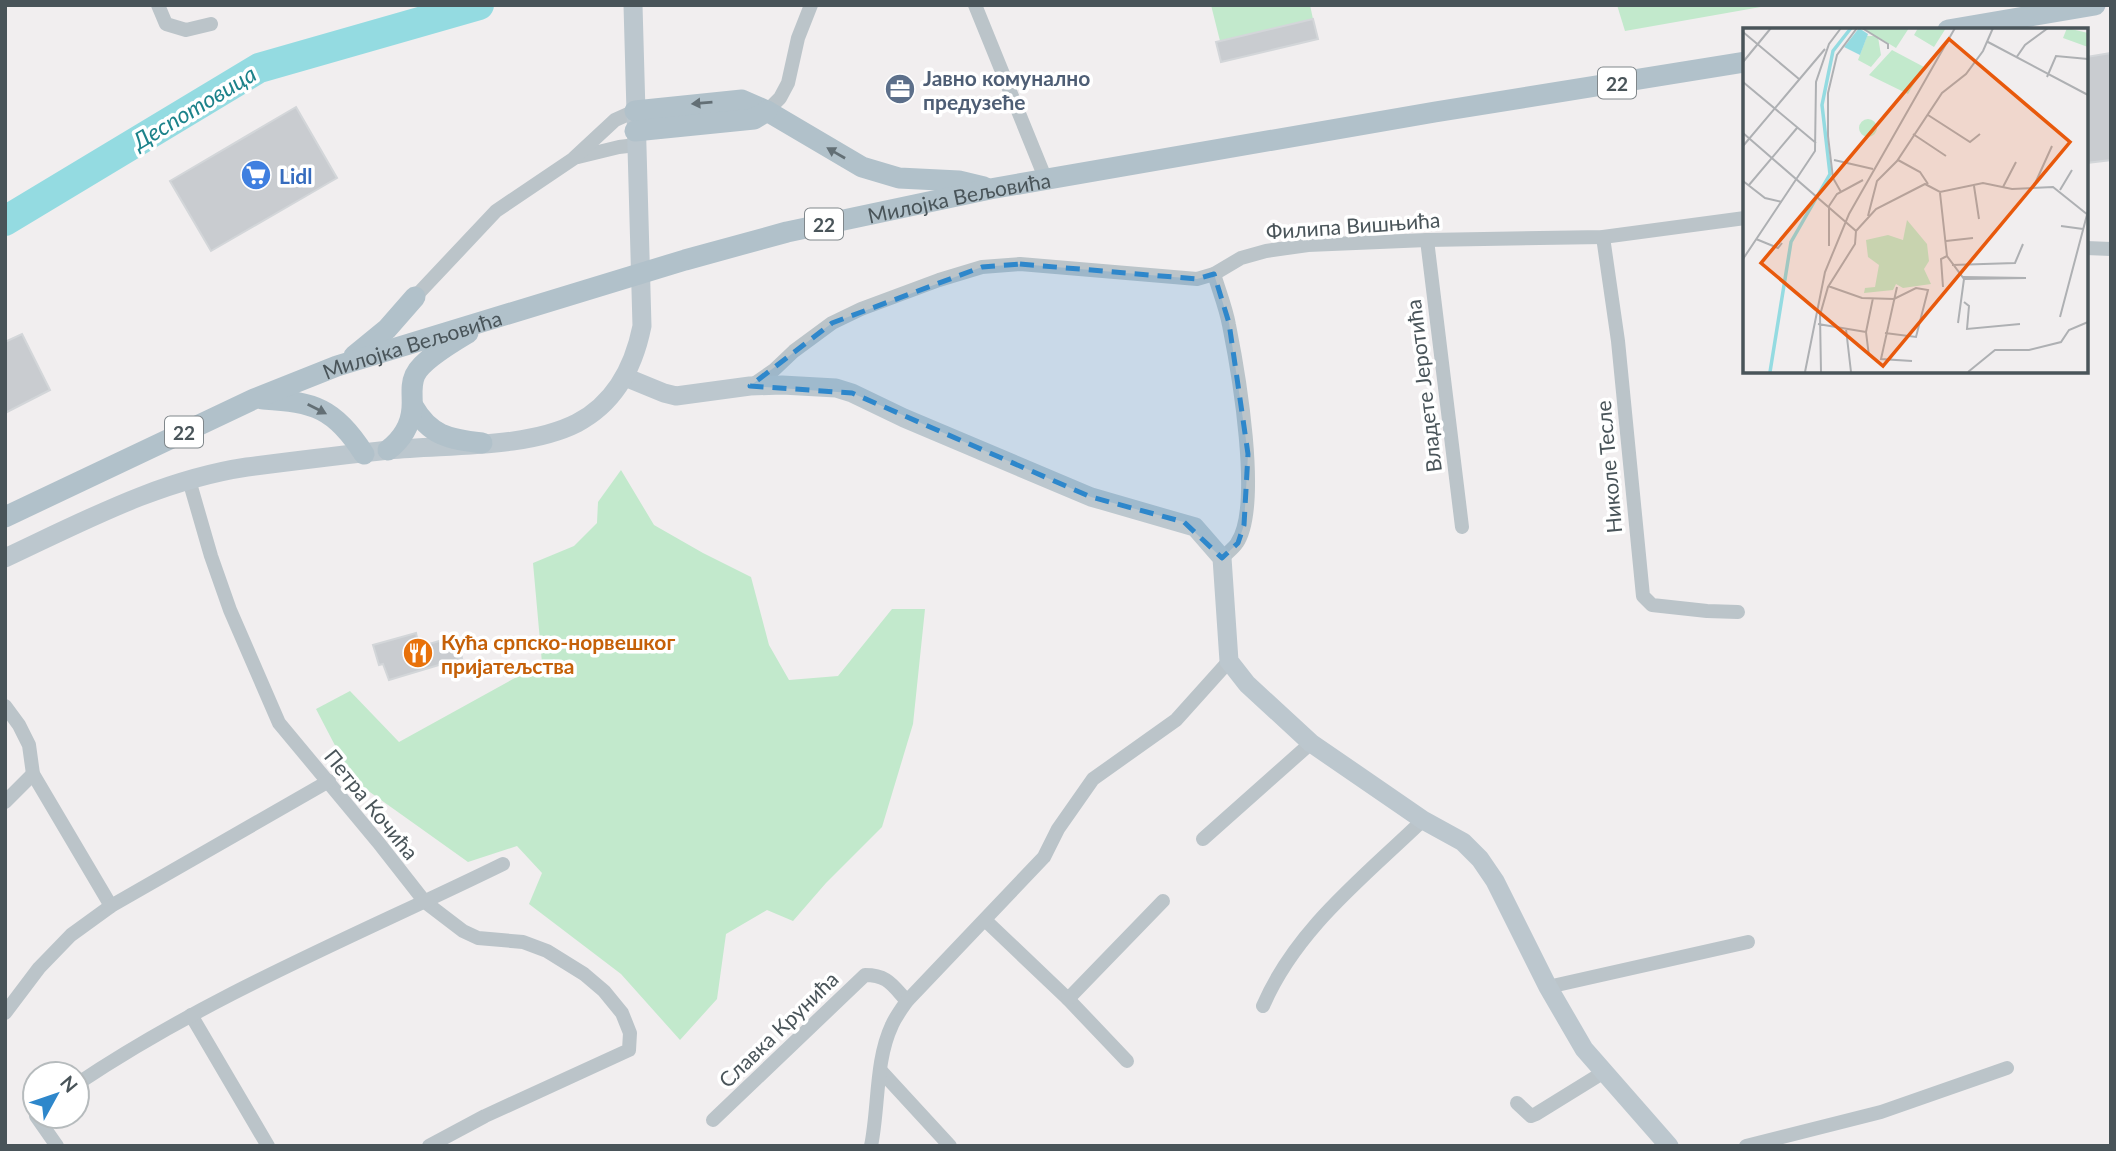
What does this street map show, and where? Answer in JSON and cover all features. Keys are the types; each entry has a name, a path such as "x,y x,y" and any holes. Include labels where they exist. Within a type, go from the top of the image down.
{"main road":[{"path":"1960,28 2095,5"},
{"name":"Милојка Вељовића","path":"5,517 254,399 337,366 737,245 990,188 1743,62"},
{"path":"635,129 742,100 767,111 848,160 871,170 899,178 959,181 990,188"},
{"path":"337,366 377,338 415,297"},
{"path":"388,450 400,441 410,422 413,406 412,386 420,367 465,334 494,318"},
{"path":"254,399 301,402 324,411 355,439 364,454"},
{"path":"413,406 421,421 436,432 452,440 482,443"}],"street":[{"path":"158,5 166,24 186,30 211,24"},
{"path":"767,111 780,98 788,83 803,19 811,5"},
{"path":"975,5 1046,180"},
{"path":"5,558 136,497 189,480 244,468 388,450 535,437 561,430 597,409 625,377 642,326 633,12"},
{"path":"415,297 496,211 573,159 615,121 635,129"},
{"path":"573,159 619,147 635,129"},
{"name":"Филипа Вишњића","path":"750,386 832,323 861,309 982,267 1020,264 1197,279 1214,274 1241,258 1266,251 1308,245 1603,237 1743,218"},
{"name":"Николе Тесле","path":"1603,237 1618,341 1643,596 1652,605 1738,612"},
{"name":"Владете Јеротића","path":"1427,240 1462,527"},
{"path":"2088,248 2111,249"},
{"path":"1214,274 1229,323 1248,453 1244,525 1238,542 1222,558"},
{"path":"625,377 676,396 750,386 815,385 852,393 904,418 1091,496 1195,527 1222,558 1229,661 1247,684 1311,743 1423,820 1463,842 1480,859 1495,881 1548,987 1584,1049 1669,1146"},
{"name":"Петра Кочића","path":"189,480 230,610 279,723 425,902 463,931 478,938 523,942 547,951 584,974 604,991 622,1013 630,1033 629,1049 485,1116 429,1146"},
{"path":"871,1146 884,1049 892,1025 907,1001 1044,857 1058,830 1093,779 1176,720 1229,661"},
{"path":"5,706 29,745 33,774 111,906"},
{"path":"1203,839 1311,743"},
{"path":"5,802 33,774"},
{"path":"5,1013 47,960 71,935 111,906 329,781"},
{"path":"1263,1006 1292,952 1317,922 1423,820"},
{"path":"91,1075 191,1015 305,956 503,864"},
{"path":"1068,999 1163,901"},
{"path":"985,920 1068,999 1127,1061"},
{"path":"1548,987 1748,942"},
{"name":"Славка Крунића","path":"713,1120 865,975 878,975 888,979 907,1001"},
{"path":"191,1015 268,1146"},
{"path":"1746,1146 1881,1112 2007,1068"},
{"path":"881,1071 950,1146"},
{"path":"1517,1103 1531,1116 1604,1072"},
{"path":"46,1130 57,1146"}],"highlighted area":[{"path":"1020,264 1197,279 1214,274 1229,323 1248,454 1244,525 1238,543 1222,558 1184,522 1091,497 852,393 750,386 832,323 982,267"}],"green space":[{"path":"1211,5 1310,5 1313,19 1220,41"},
{"path":"1617,5 1772,5 1625,31"},
{"path":"621,470 654,525 751,577 769,645 789,680 838,676 892,609 925,609 913,724 882,827 826,883 793,921 767,910 726,934 717,999 680,1040 621,974 529,904 542,873 517,846 468,862 353,780 316,709 350,691 399,742 542,663 533,563 574,546 597,523 598,502"}],"building":[{"path":"1313,19 1318,39 1221,62 1216,42"},
{"path":"2111,53 2111,160 2088,163 2088,57"},
{"path":"296,107 337,178 211,251 170,181"},
{"path":"22,334 50,390 5,413 5,342"},
{"name":"Кућа српско-норвешког пријатељства","path":"416,633 419,647 456,636 462,658 389,680 383,664 379,665 373,645"}],"waterway":[{"name":"Деспотовица","path":"5,221 259,68 479,5"}],"place":[{"name":"Јавно комунално предузеће","path":"900,89"},
{"name":"Lidl","path":"256,175"},
{"name":"Кућа српско-норвешког пријатељства","path":"418,653"}]}
